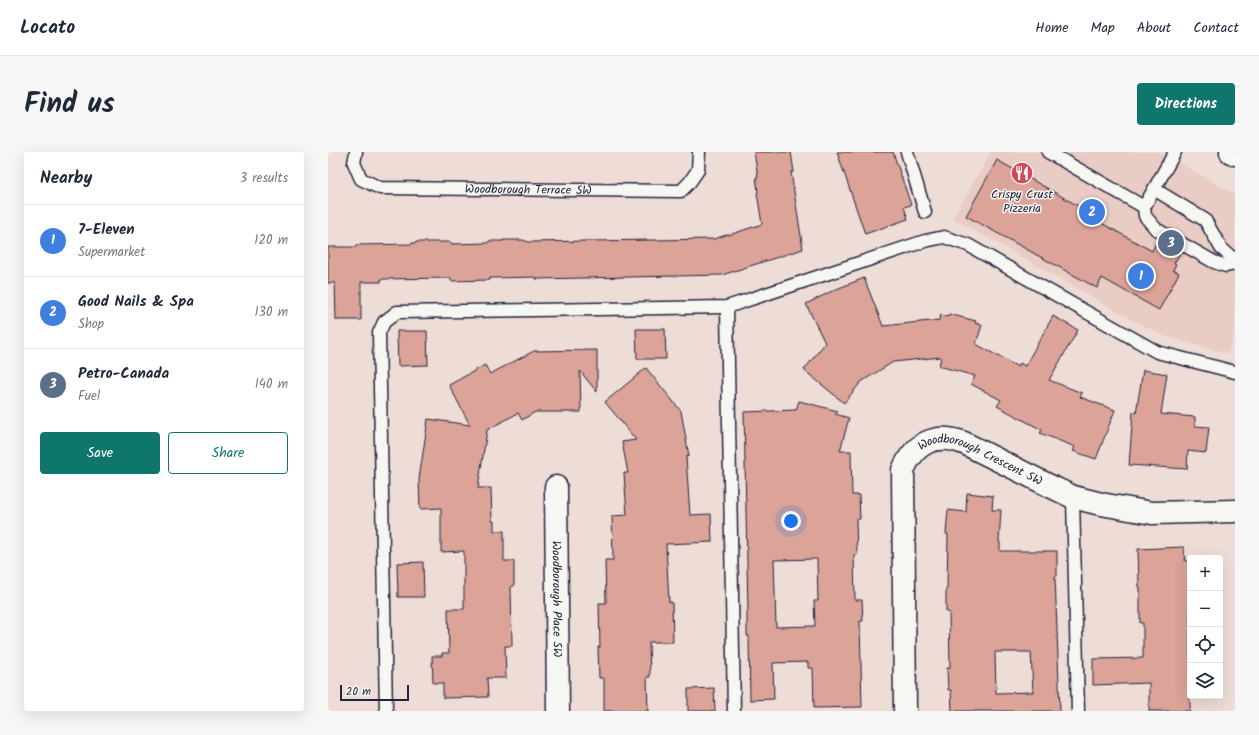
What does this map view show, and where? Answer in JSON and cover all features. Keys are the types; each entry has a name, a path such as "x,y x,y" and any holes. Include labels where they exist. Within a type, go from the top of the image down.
{"street":[{"path":"1231,152 1235,154"},
{"name":"Woodborough Crescent SW","path":"905,711 903,470 908,459 915,450 925,443 945,438 955,439 1074,497 1101,504 1152,513 1235,511"},
{"name":"Woodborough Place SW","path":"556,487 558,711"}],"lane":[{"name":"Woodborough Terrace SW","path":"356,152 354,163 361,179 380,188 673,191 681,191 698,170 699,152"},
{"path":"907,152 925,212"},
{"path":"1048,152 1144,207"},
{"path":"1176,152 1144,207 1145,216 1156,229 1214,262 1226,266 1235,264"},
{"path":"1154,189 1205,220 1221,248 1235,259"},
{"path":"386,711 379,333 384,322 398,312 727,307 925,241 944,237 968,245 1157,352 1235,372"},
{"path":"727,307 734,711"},
{"path":"1074,497 1078,711"}],"shaded area":[{"path":"991,152 1159,152 1235,194 1235,328 1228,354 1164,336 1136,322 953,218"}],"building":[{"path":"754,152 791,152 794,172 791,172 803,249 722,275 536,279 536,277 490,278 490,280 451,281 451,278 381,279 381,282 361,282 361,320 336,320 335,283 328,283 328,247 412,244 416,242 451,242 451,244 488,243 489,241 503,240 523,240 528,242 714,239 762,224 757,193 756,177 758,177"},
{"path":"837,152 893,152 911,205 904,207 908,219 865,234"},
{"path":"997,160 1098,217 1096,220 1152,251 1158,239 1181,252 1174,263 1176,264 1173,270 1179,273 1159,310 1102,278 1097,288 966,216"},
{"path":"864,278 883,326 939,320 941,315 948,317 949,314 976,321 975,323 982,325 976,344 1018,367 1020,363 1025,366 1053,316 1078,330 1049,380 1082,393 1080,397 1115,410 1096,459 1073,451 1075,447 1040,433 1042,430 997,406 1001,400 971,384 975,376 939,366 941,357 893,362 861,382 844,403 804,370 825,343 806,304 834,290"},
{"path":"636,329 665,329 666,359 637,359"},
{"path":"397,331 427,331 428,365 398,366"},
{"path":"597,350 597,392 580,371 581,412 535,412 522,420 518,413 487,430 478,488 491,488 492,521 494,521 494,531 504,531 504,561 514,561 514,586 511,586 512,646 505,646 506,678 487,678 488,697 443,698 443,683 433,683 432,656 442,656 442,653 449,653 448,609 464,609 464,551 441,552 441,508 420,509 419,479 428,419 470,425 449,385 485,365 490,374 534,351"},
{"path":"646,368 681,411 689,456 686,457 690,515 711,514 712,542 666,544 669,602 672,602 673,642 649,642 650,677 647,677 648,711 604,711 604,678 599,678 599,603 606,603 605,560 613,560 612,516 627,515 624,473 628,473 622,442 636,440 605,402"},
{"path":"1143,370 1167,374 1161,414 1195,417 1195,426 1209,427 1206,453 1188,451 1187,469 1129,465 1133,412 1136,413"},
{"path":"799,401 838,411 835,414 849,418 840,451 851,451 852,495 859,495 860,519 856,519 857,555 854,555 855,600 862,600 863,621 860,621 862,707 814,708 813,668 808,668 808,662 773,663 774,699 750,700 749,636 747,636 748,611 744,412 796,410","holes":["817,559 818,601 814,601 815,626 776,627 774,560"]},
{"path":"967,493 993,496 992,510 1001,510 999,542 1000,551 1057,551 1057,576 1055,576 1060,711 952,711 951,690 948,690 947,668 950,668 949,612 946,612 948,534 946,534 948,510 966,512","holes":["995,652 1031,652 1033,692 996,693"]},
{"path":"1184,547 1185,561 1187,561 1187,699 1190,699 1190,711 1149,711 1149,683 1093,685 1093,659 1143,658 1143,623 1140,623 1138,549"},
{"path":"423,562 424,597 398,597 397,563"},
{"path":"714,688 715,711 688,711 688,689"}],"place":[{"name":"Crispy Crust Pizzeria","path":"1022,173"},
{"name":"Good Nails & Spa","path":"1092,212"},
{"name":"Petro-Canada","path":"1171,243"},
{"name":"7-Eleven","path":"1141,276"}]}
